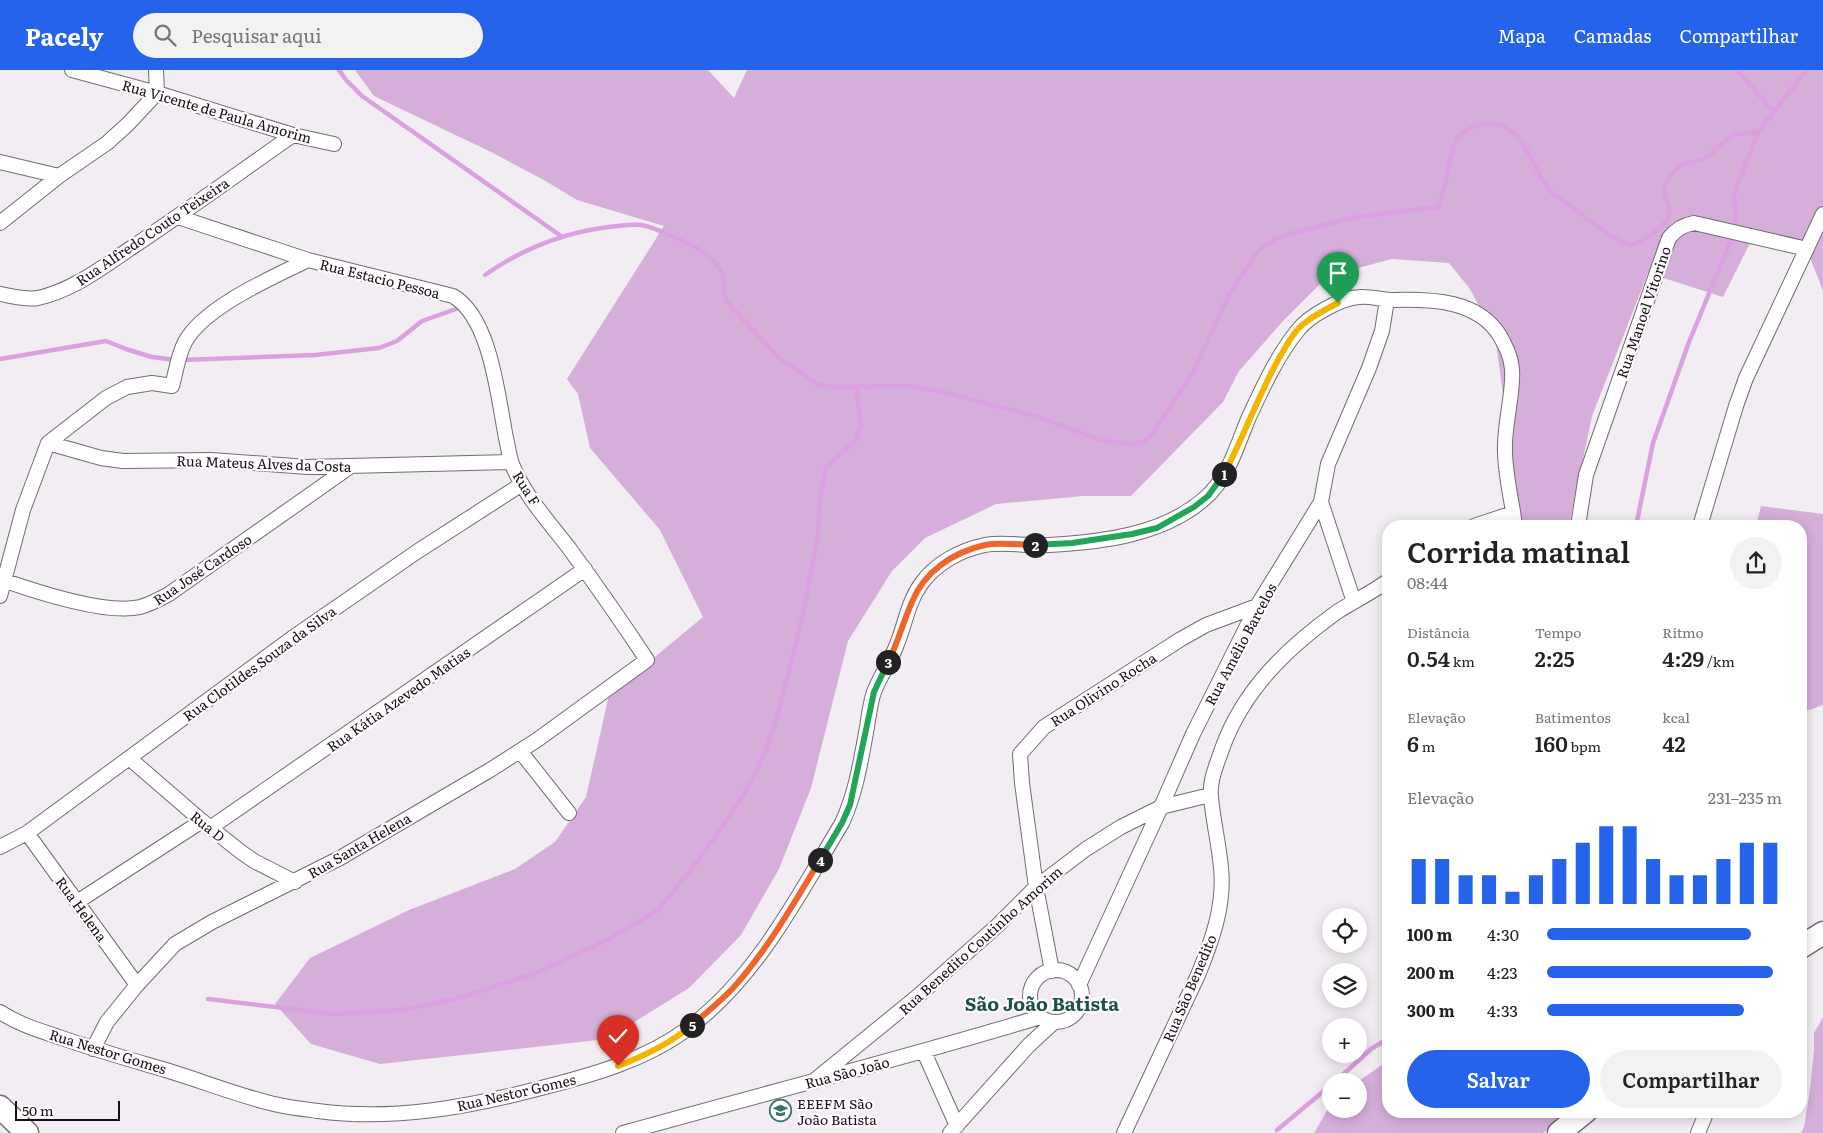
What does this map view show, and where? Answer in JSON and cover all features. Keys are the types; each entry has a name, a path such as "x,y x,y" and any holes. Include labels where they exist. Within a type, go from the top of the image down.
{"main road":[{"path":"1807,943 1823,933"},
{"path":"0,1107 27,1133"},
{"path":"1559,1133 1577,1118"}],"street":[{"name":"Rua Vicente de Paula Amorim","path":"72,70 158,93 293,135 334,144"},
{"path":"0,223 128,124 158,93 156,70"},
{"name":"Rua Alfredo Couto Teixeira","path":"0,294 20,298 36,298 83,280 178,217 293,135"},
{"path":"0,162 59,176"},
{"path":"1702,520 1746,378 1823,214"},
{"name":"Rua Estacio Pessoa","path":"178,217 308,260 453,296"},
{"name":"Rua Manoel Vitorino","path":"1579,520 1586,476 1669,238 1684,225 1694,223 1807,250"},
{"path":"0,596 2,580 23,510 48,443 106,398 127,387 152,383 172,386 186,341 205,320 244,292 308,260"},
{"name":"Rua F","path":"453,296 471,313 484,337 490,357 511,462 522,484 585,570 647,660"},
{"name":"Rua Nestor Gomes","path":"0,1012 21,1024 93,1049 270,1103 336,1113 379,1115 486,1102 618,1066 665,1044 715,1006 739,980 771,939 842,823 855,787 874,692 896,646 912,600 933,570 946,560 985,545 1046,546 1132,534 1157,528 1194,507 1208,496 1224,475 1273,367 1301,326 1338,303 1358,297 1386,300 1416,299 1461,305 1481,315 1495,328 1508,351 1512,371 1504,452 1507,484 1514,519"},
{"name":"Rua Amélio Barcelos","path":"1079,985 1193,734 1257,606 1321,502 1328,464 1369,368 1382,331 1386,300"},
{"name":"Rua Mateus Alves da Costa","path":"48,443 100,458 123,461 211,460 308,467 511,462"},
{"name":"Rua José Cardoso","path":"2,580 68,600 95,605 123,608 139,607 154,603 351,466"},
{"name":"Rua Clotildes Souza da Silva","path":"0,847 27,833 295,636 418,551 522,484"},
{"path":"1321,502 1354,602"},
{"name":"Rua Kátia Azevedo Matias","path":"77,902 206,825 585,570"},
{"name":"Rua São Benedito","path":"1124,1133 1209,949 1217,920 1221,897 1222,870 1210,795 1212,782 1224,744 1236,718 1265,674 1290,649 1338,612 1382,584"},
{"name":"Rua Olivino Rocha","path":"1052,971 1036,887 1020,754 1044,727 1181,639 1206,625 1257,606"},
{"name":"Rua Santa Helena","path":"93,1049 107,1022 137,985 175,944 212,922 340,858 490,770 647,660"},
{"path":"520,750 569,813"},
{"name":"Rua D","path":"129,758 206,825 254,861 295,882"},
{"name":"Rua Benedito Coutinho Amorim","path":"815,1080 918,996 998,925 1036,887 1086,849 1121,827 1161,807 1210,795"},
{"name":"Rua Helena","path":"27,833 137,985"},
{"path":"1052,971 1063,971 1072,976 1079,985 1082,995 1080,1006 1074,1015 1065,1021 1054,1022 1040,1017 1035,1013 1030,1003 1030,992 1034,982 1042,974 1052,971"},
{"name":"Rua São João","path":"623,1133 924,1052 1040,1017"},
{"path":"924,1052 954,1130 1029,1045 1054,1022"},
{"path":"1698,1133 1704,1118"}],"shaded area":[{"path":"355,70 708,70 734,98 747,70 1823,70 1823,291 1809,255 1756,231 1723,297 1648,273 1592,416 1570,520 1520,520 1495,336 1470,289 1449,263 1392,259 1328,276 1283,321 1239,371 1223,402 1131,496 1083,496 996,504 925,538 892,571 848,641 811,788 779,869 741,935 689,988 607,1039 380,1064 311,1044 275,1004 310,958 409,910 515,869 555,842 586,797 609,695 703,617 660,530 590,448 578,394 567,379 664,226 577,200 489,151 374,96"},
{"path":"1761,506 1823,514 1823,705 1807,711 1807,520 1758,520"},
{"path":"1823,1017 1823,1133 1801,1133 1807,1118 1814,1033"},
{"path":"1382,1065 1382,1118 1561,1118 1543,1133 1314,1133 1323,1118 1367,1118 1367,1075"}],"waterway":[{"path":"339,70 362,96 561,236"},
{"path":"1737,70 1774,112"},
{"path":"1736,226 1734,194 1758,132 1807,70"},
{"path":"485,275 513,257 543,243 575,233 608,227 647,226 686,242 710,258 721,270 727,302 779,358 818,385 832,387 906,386 939,391 1035,416 1104,441 1130,444 1142,442 1152,435 1194,370 1229,295 1254,256 1264,246 1275,239 1290,234 1351,218 1438,207 1444,191 1456,139 1468,129 1479,125 1494,124 1506,127 1523,144 1549,190 1612,237 1629,245 1654,234 1664,224 1669,213 1664,188 1676,169 1684,164 1705,158 1732,136 1758,132"},
{"path":"1637,520 1653,443 1689,342 1732,238"},
{"path":"182,360 315,355 379,348 397,341 422,321 456,309"},
{"path":"0,359 106,341 152,357 175,360"},
{"path":"208,999 335,1014 401,1010 455,999 533,974 603,942 657,911 697,862 736,807 754,776 766,749 778,714 802,619 818,535 820,499 826,467 855,441 861,425 856,387"},
{"path":"1345,1073 1371,1049 1382,1042"},
{"path":"1277,1130 1322,1092"}],"place":[{"name":"EEEFM São João Batista","path":"781,1111"}],"district":[{"name":"São João Batista","path":"1042,1003"}],"route":[{"path":"618,1066 665,1044 715,1006 750,967 796,900 842,823 850,805 874,692 896,646 912,600 933,570 946,560 985,545 1046,546 1132,534 1157,528 1194,507 1208,496 1224,475 1273,367 1287,345 1301,326 1338,303"}]}
